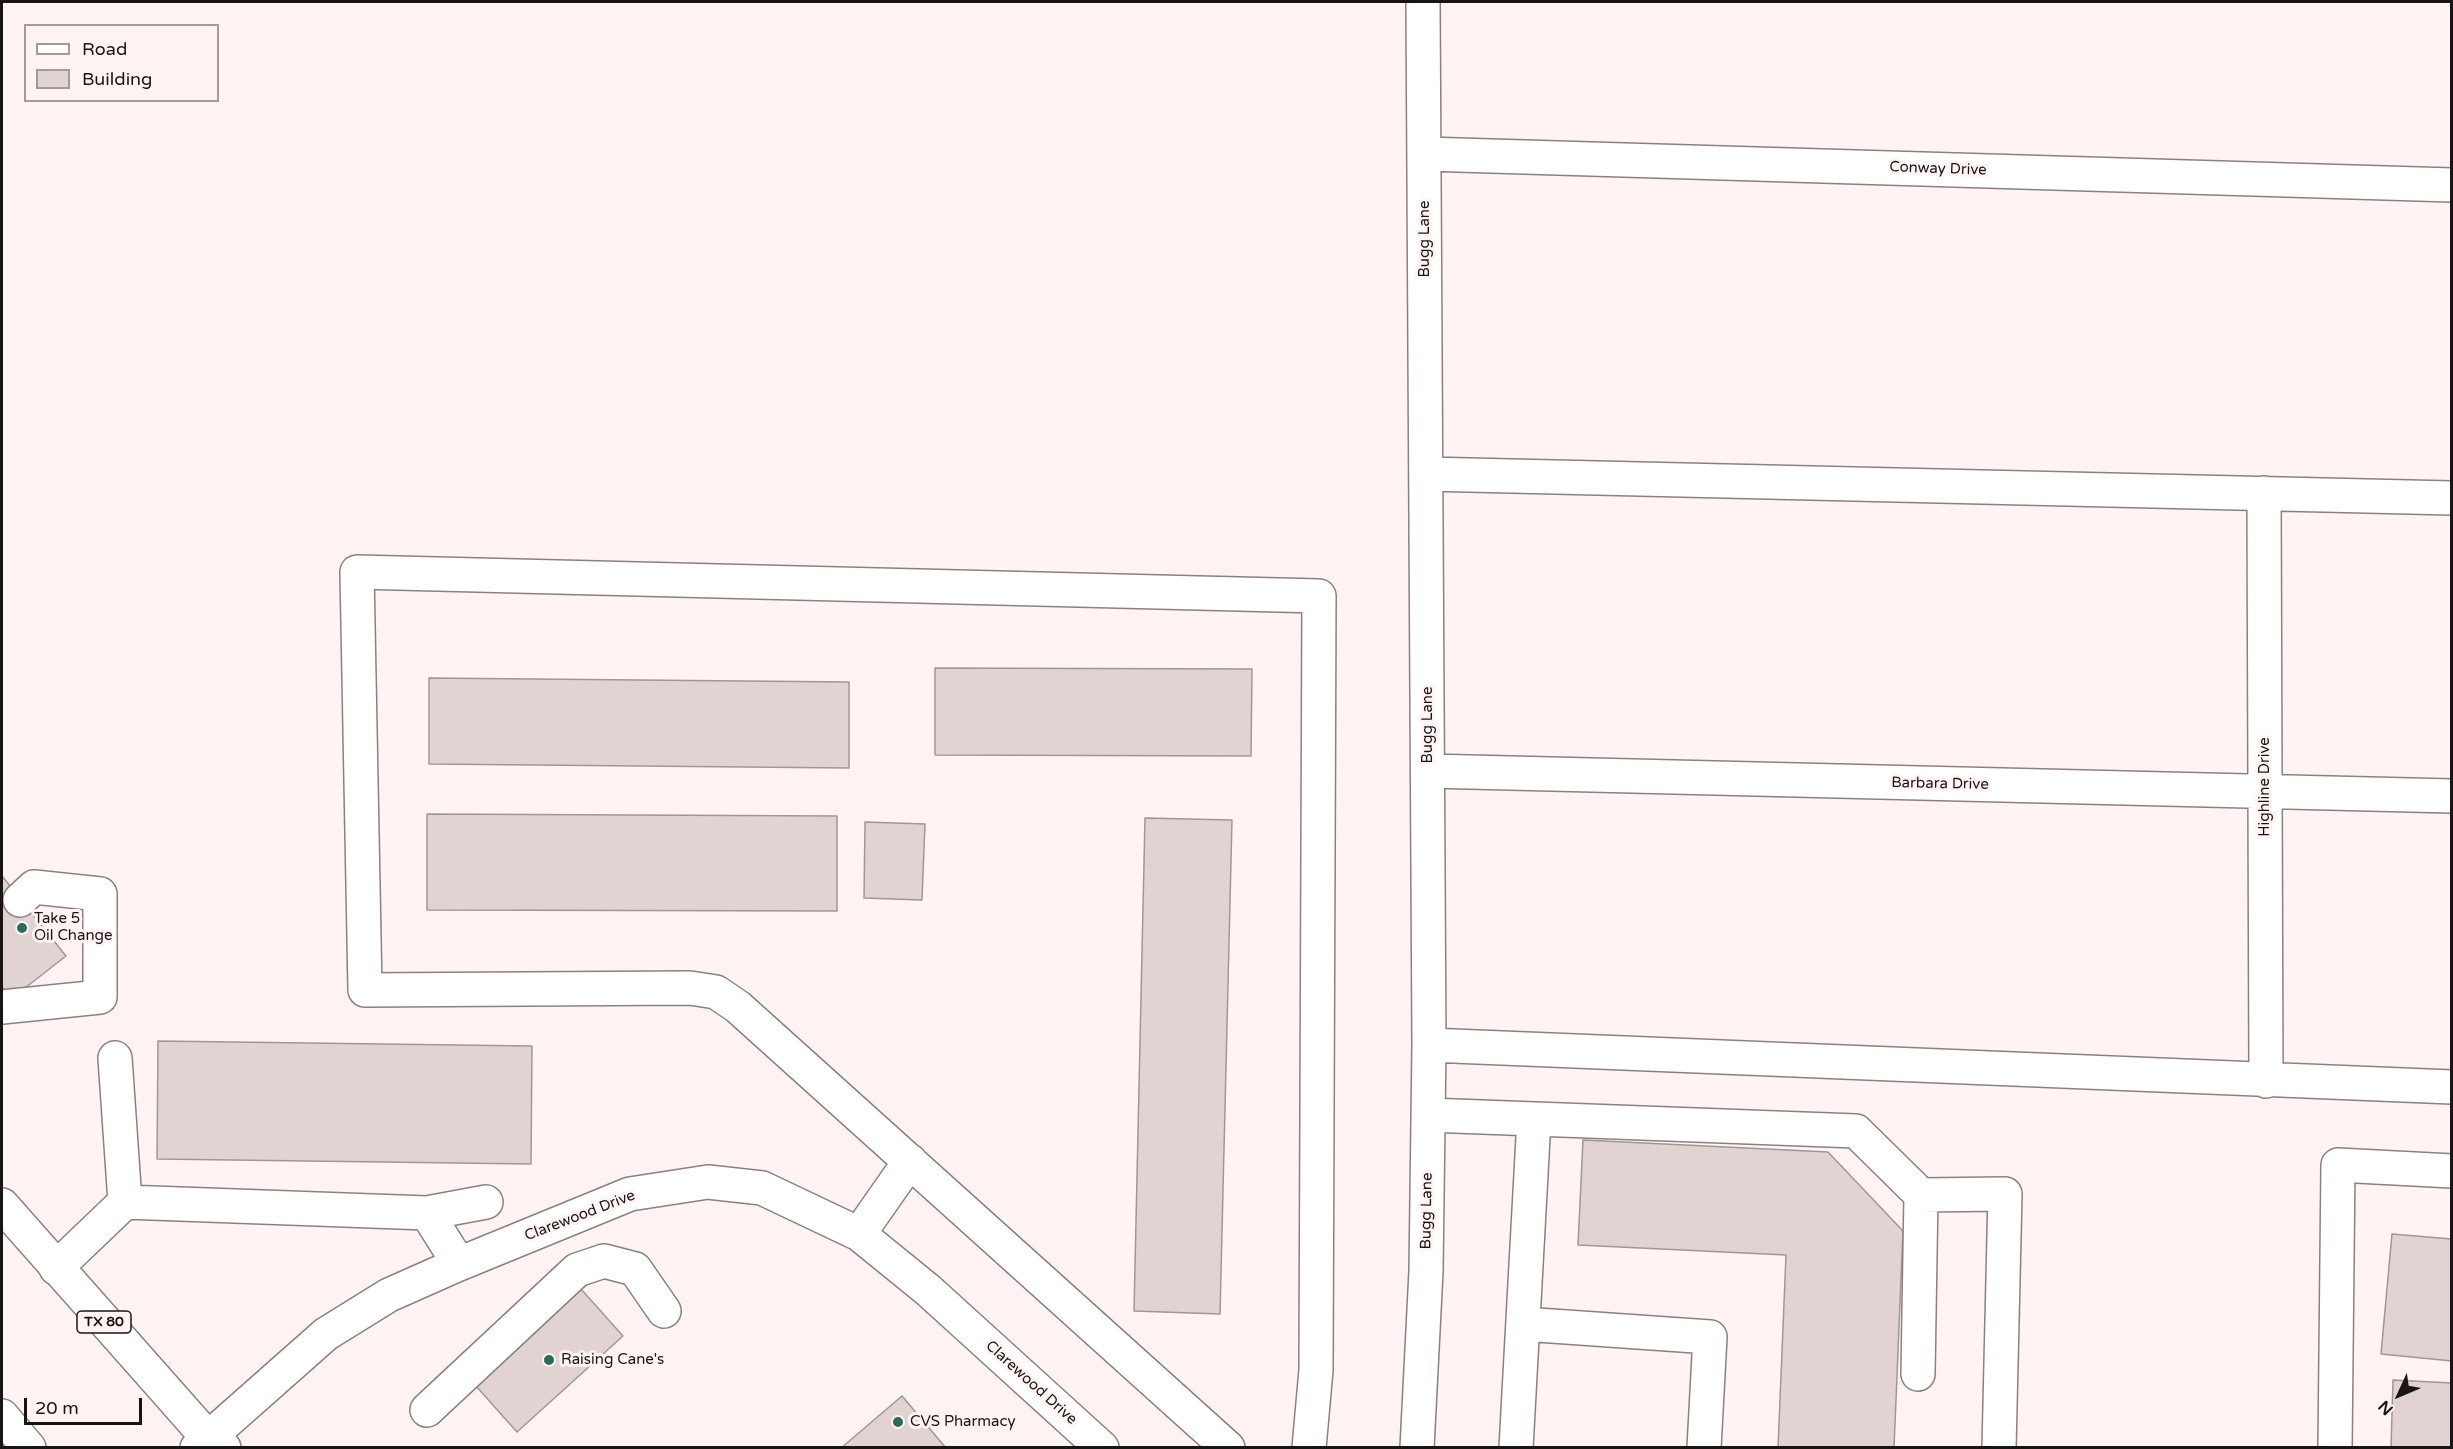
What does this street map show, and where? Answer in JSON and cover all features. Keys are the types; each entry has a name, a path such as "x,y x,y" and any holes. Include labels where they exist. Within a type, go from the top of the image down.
{"street":[{"name":"Bugg Lane","path":"1417,1448 1426,1271 1429,1044 1423,2"},
{"name":"Conway Drive","path":"1425,154 2451,184"},
{"path":"1426,474 2451,498"},
{"name":"Highline Drive","path":"2264,493 2266,1081"},
{"path":"1228,1448 738,1007 716,992 690,988 365,990 357,572 1318,596 1316,1358 1309,1448"},
{"name":"Barbara Drive","path":"1428,771 2451,796"},
{"path":"2,1006 100,997 100,894 34,887 20,900"},
{"path":"1429,1044 2451,1087"},
{"path":"115,1058 124,1202"},
{"path":"1428,1115 1856,1131 1921,1195 2006,1194 1999,1448"},
{"path":"1516,1448 1534,1119"},
{"path":"859,1234 910,1161"},
{"path":"2335,1448 2337,1165 2451,1171"},
{"name":"Clarewood Drive","path":"210,1445 326,1334 389,1295 630,1194 708,1182 762,1188 859,1234 928,1290 1102,1448"},
{"path":"1918,1374 1921,1195"},
{"path":"56,1268 124,1202 427,1213 486,1202"},
{"name":"TX 80","path":"2,1205 210,1445"},
{"path":"427,1213 459,1264"},
{"path":"427,1410 577,1270 604,1261 635,1269 664,1311"},
{"path":"1522,1324 1710,1337 1704,1448"},
{"path":"2,1416 30,1448"}],"building":[{"path":"935,668 1252,669 1251,756 935,755"},
{"path":"429,678 849,682 849,768 429,764"},
{"path":"427,814 837,816 837,911 427,910"},
{"path":"1145,818 1232,820 1220,1314 1134,1311"},
{"path":"865,822 925,824 922,900 864,898"},
{"name":"Take 5 Oil Change","path":"2,876 66,956 11,999 2,987"},
{"path":"158,1041 532,1046 531,1164 157,1159"},
{"path":"1583,1140 1828,1152 1903,1231 1894,1448 1778,1448 1786,1255 1578,1245"},
{"path":"2392,1234 2452,1239 2452,1361 2381,1354"},
{"name":"Raising Cane's","path":"581,1289 623,1336 517,1432 475,1385"},
{"path":"2393,1380 2452,1383 2452,1448 2391,1448"},
{"name":"CVS Pharmacy","path":"902,1396 946,1448 841,1448"}],"tunnel":[{"path":"2,916 20,900"}],"place":[{"name":"Take 5 Oil Change","path":"22,928"},
{"name":"Raising Cane's","path":"549,1360"},
{"name":"CVS Pharmacy","path":"898,1422"}]}
